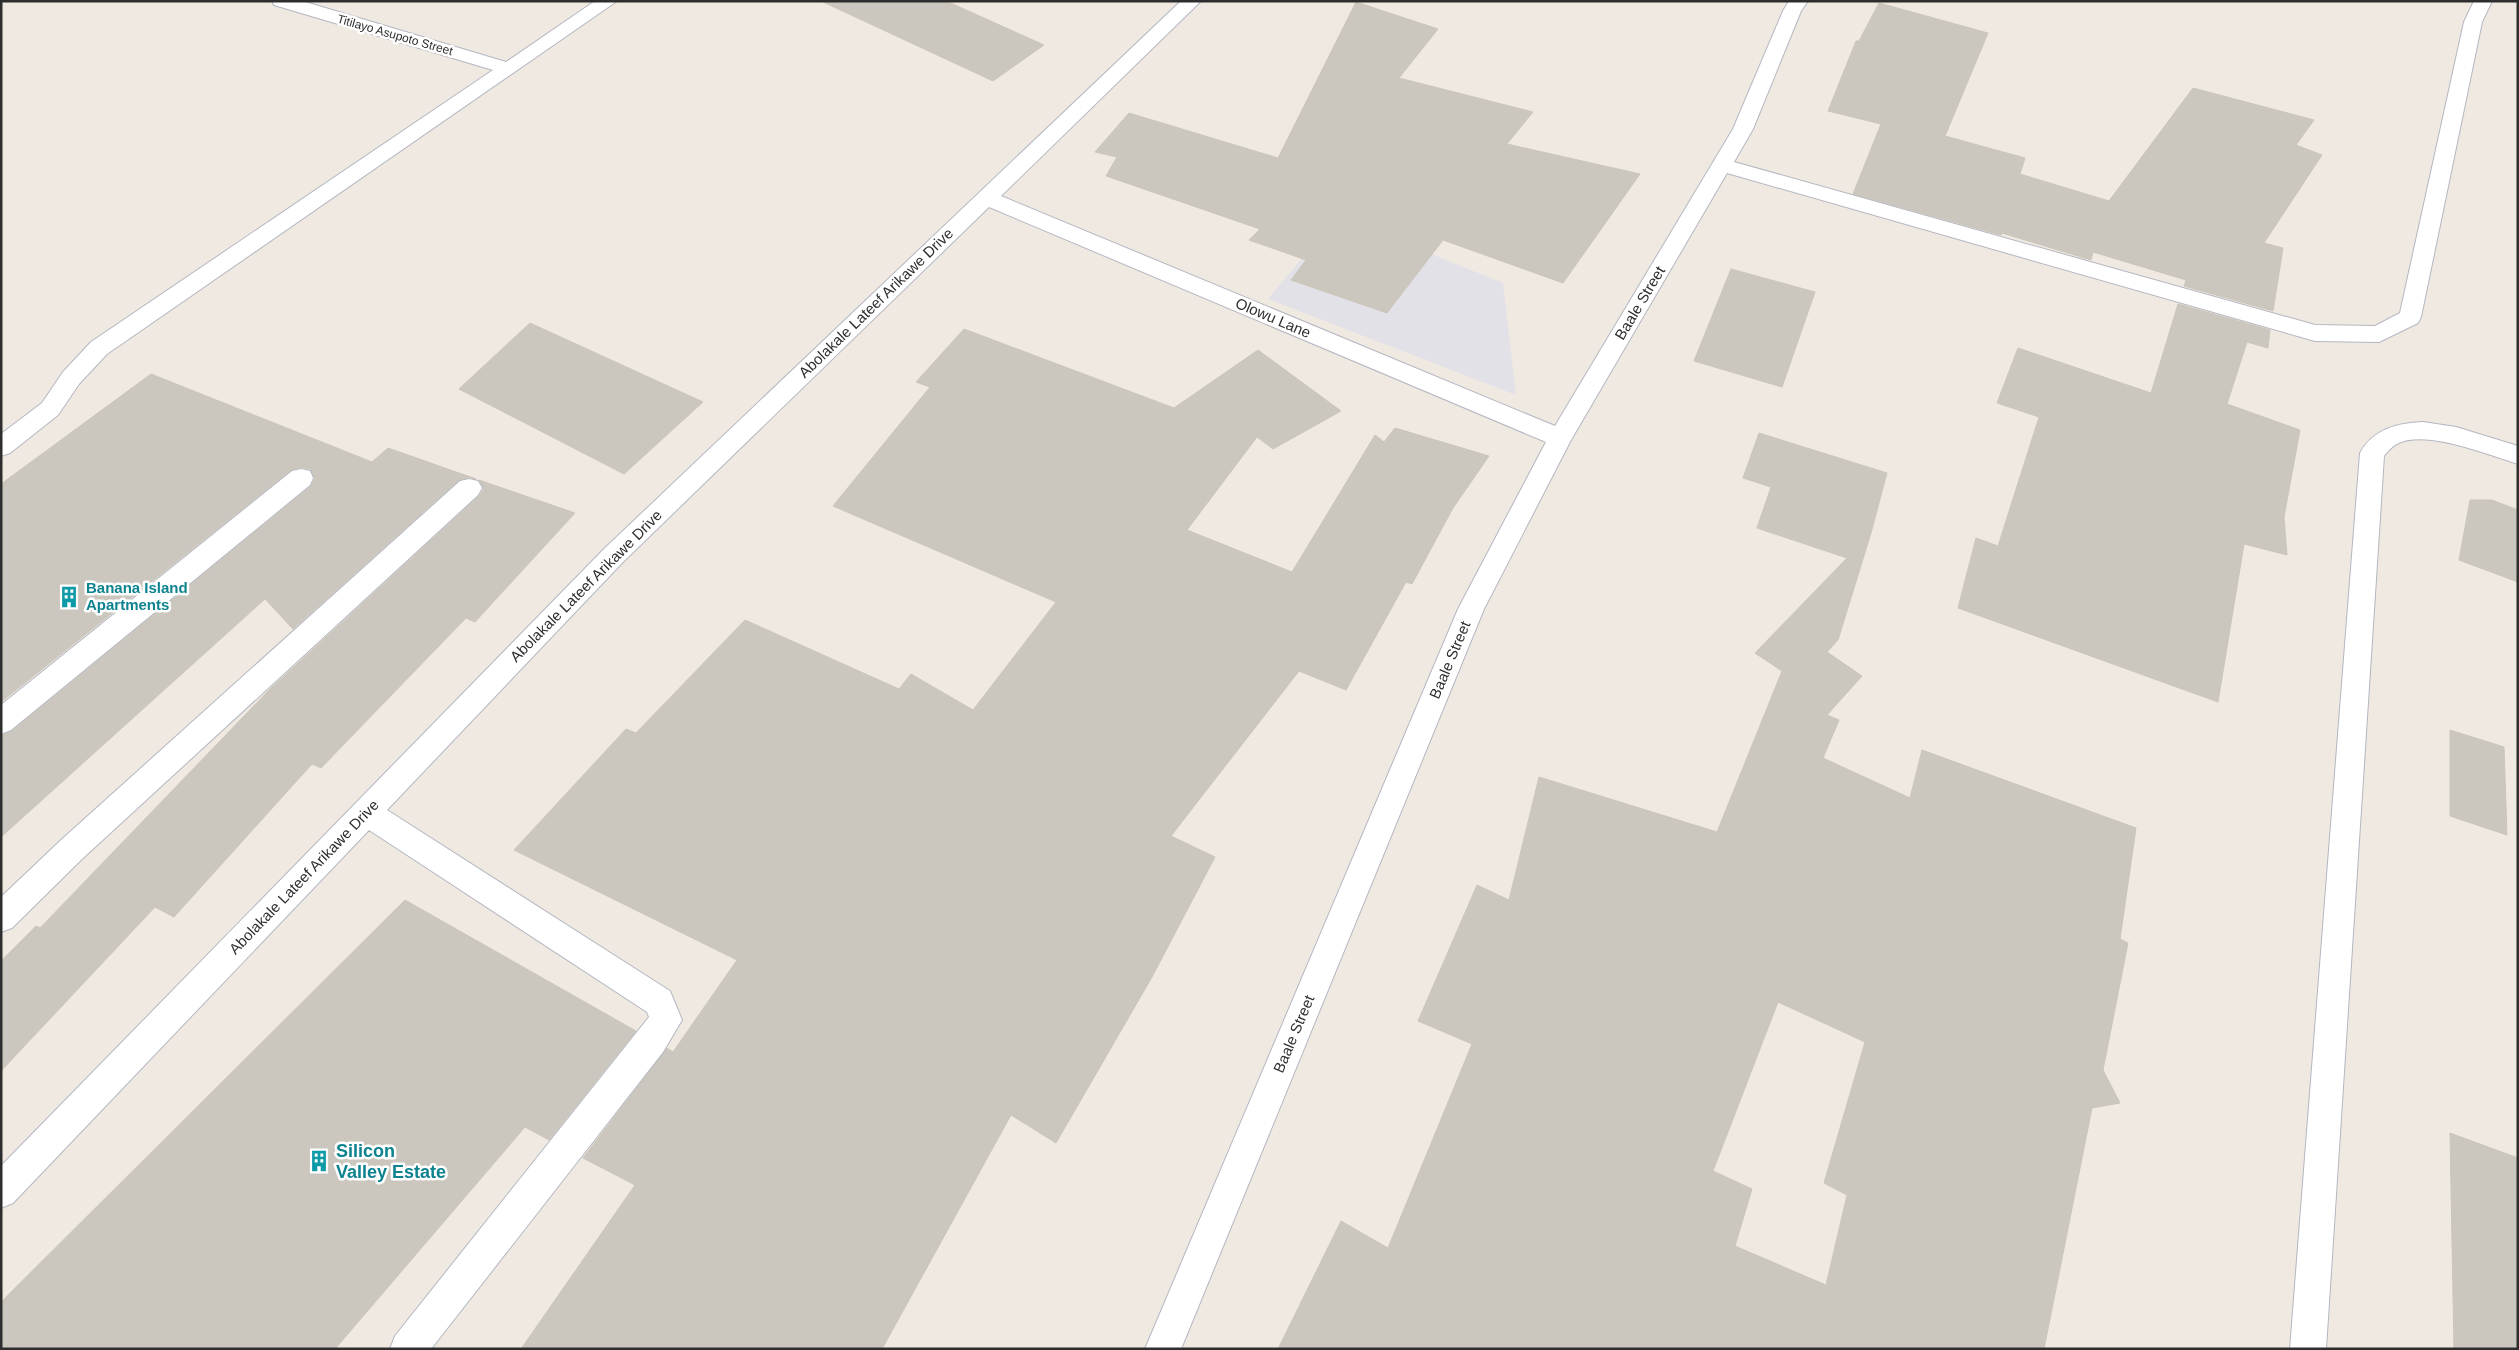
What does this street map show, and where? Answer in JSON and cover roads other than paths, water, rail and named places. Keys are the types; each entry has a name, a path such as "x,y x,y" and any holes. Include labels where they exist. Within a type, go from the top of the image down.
{"street":[{"name":"Titilayo Asupoto Street","path":"281,1 509,69"},
{"path":"1,446 50,409 71,378 99,348 608,1"},
{"name":"Abolakale Lateef Arikawe Drive","path":"1,1191 613,556 1192,1"},
{"name":"Baale Street","path":"1163,1349 1471,610 1560,438 1743,129 1792,11 1799,1"},
{"path":"1721,165 2315,333 2379,334 2410,317 2473,22 2483,1"},
{"name":"Olowu Lane","path":"986,198 1560,438"},
{"path":"2308,1349 2372,452 2391,436 2416,430 2461,438 2518,455"},
{"path":"1,722 301,478"},
{"path":"1,918 71,850 469,488"},
{"path":"366,812 659,1002 666,1020 652,1041 408,1349"}],"place":[{"name":"Banana Island Apartments","path":"69,597"},
{"name":"Silicon Valley Estate","path":"319,1161"}]}
